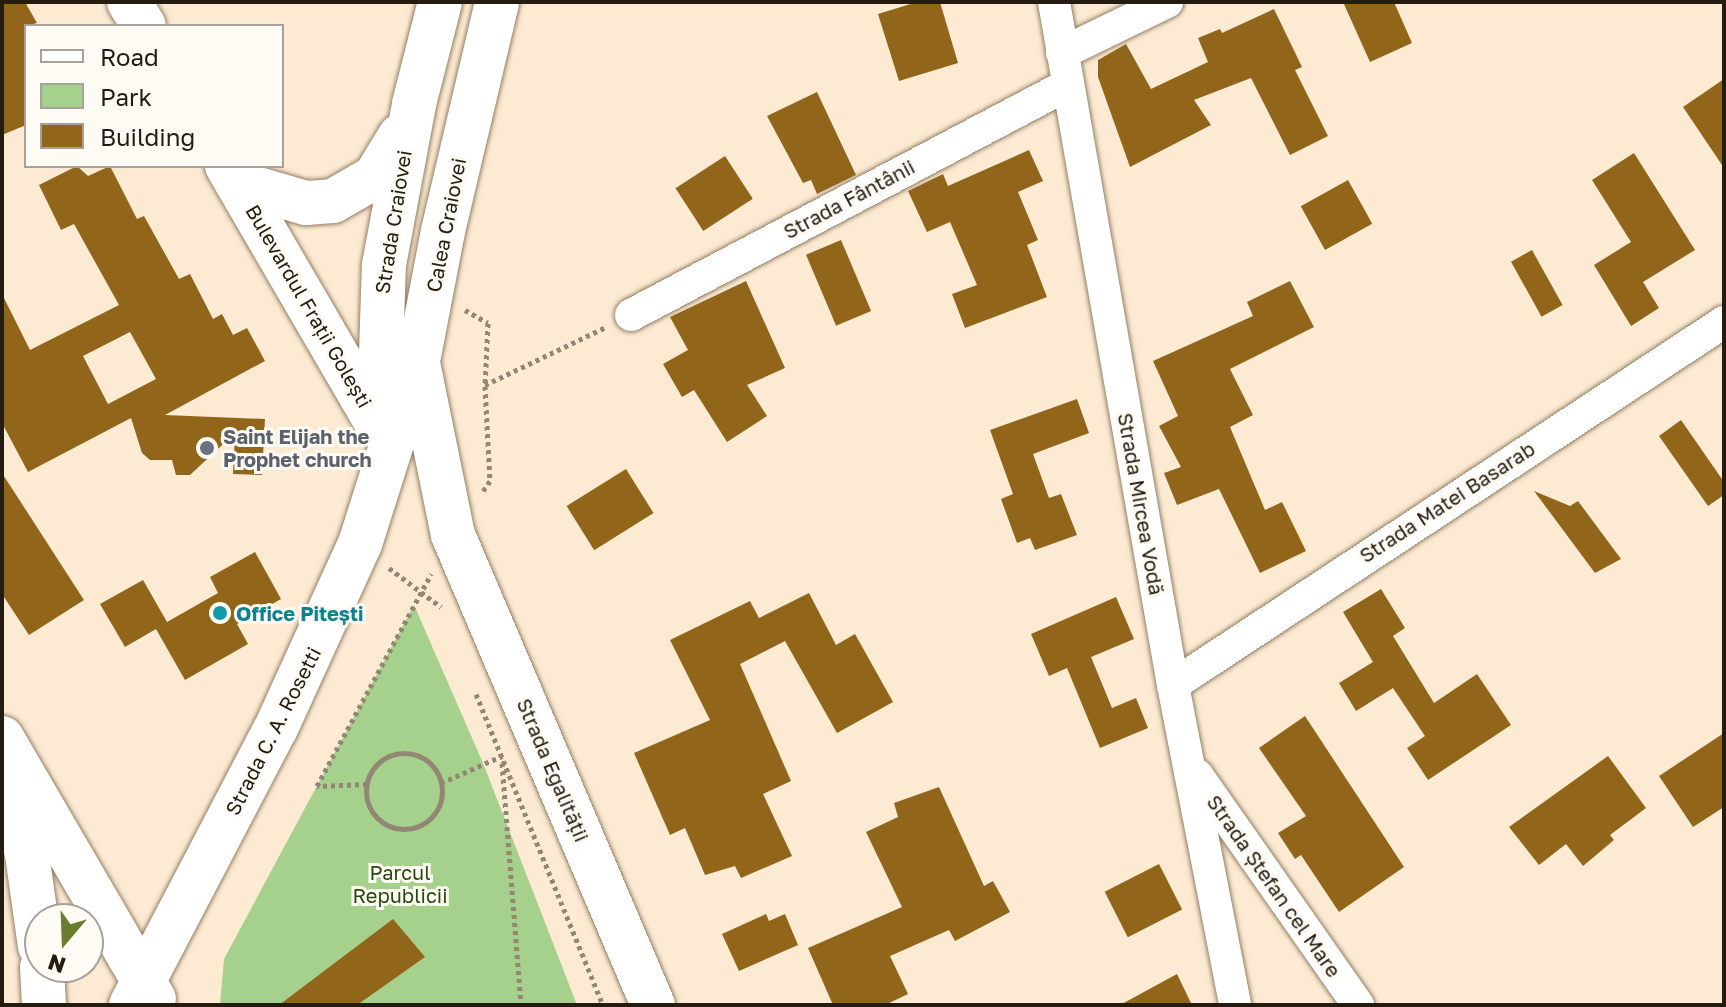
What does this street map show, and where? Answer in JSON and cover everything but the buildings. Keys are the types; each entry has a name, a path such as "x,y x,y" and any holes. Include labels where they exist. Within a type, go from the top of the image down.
{"main road":[{"path":"129,2 143,24"},
{"name":"Strada Craiovei","path":"390,446 380,383 379,318 414,104 440,2"},
{"name":"Calea Craiovei","path":"390,446 418,361 497,2"},
{"path":"232,174 306,203 355,193 390,157 414,104"},
{"name":"Bulevardul Frații Golești","path":"232,174 390,446 453,535"},
{"path":"418,361 453,535"},
{"name":"Strada C. A. Rosetti","path":"144,997 321,635 360,544 390,446"},
{"name":"Strada Egalității","path":"453,535 653,1005"},
{"path":"2,738 144,997"},
{"path":"2,767 27,854 34,903"},
{"path":"43,983 44,1005"}],"street":[{"name":"Strada Mircea Vodă","path":"1054,2 1173,685 1235,1005"},
{"path":"1062,53 1167,2"},
{"name":"Strada Fântânii","path":"631,315 1068,85"},
{"name":"Strada Matei Basarab","path":"1173,685 1724,322"},
{"name":"Strada Ștefan cel Mare","path":"1190,766 1358,1005"}],"path":[{"path":"367,784 317,786 453,535 490,481 485,386 488,323 433,294"},
{"path":"485,386 631,315"},
{"path":"421,594 441,606 446,619"},
{"path":"474,688 603,1005"},
{"path":"403,753 428,761 441,783 432,817 399,828 371,808 367,784 379,762 403,753"},
{"path":"441,783 502,756"},
{"path":"502,756 521,1005"}],"green space":[{"name":"Parcul Republicii","path":"414,605 483,763 577,1005 220,1005 224,959"}],"place":[{"name":"Saint Elijah the Prophet church","path":"207,448"},
{"name":"Office Pitești","path":"220,613"}]}
